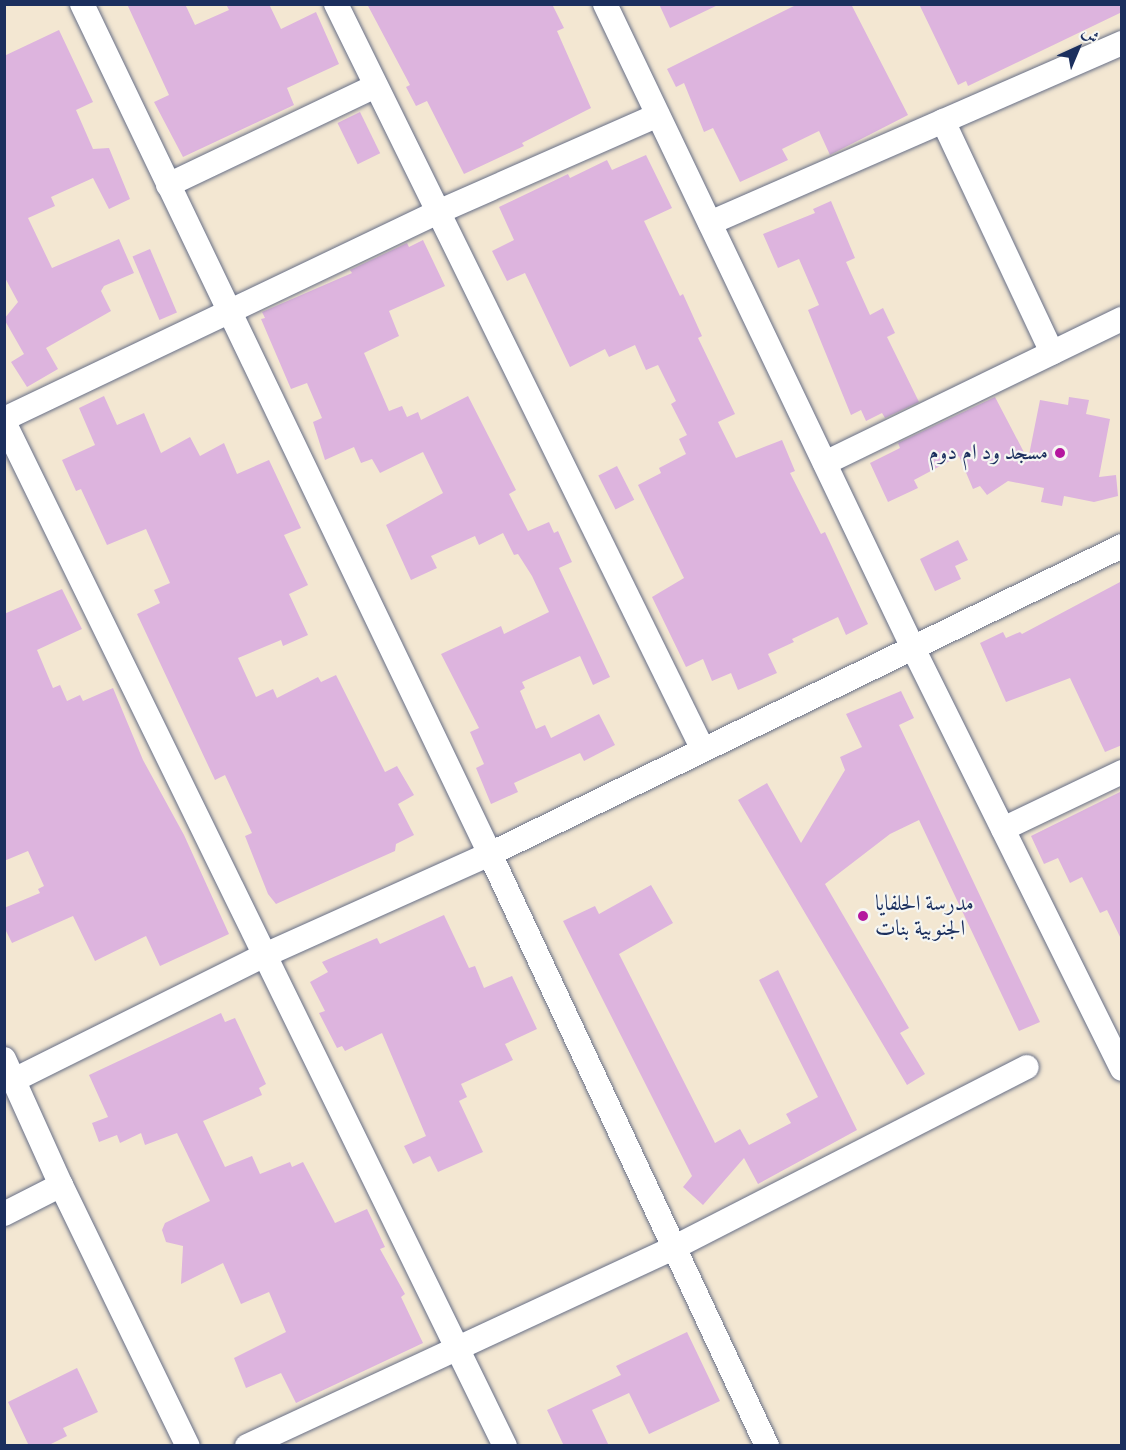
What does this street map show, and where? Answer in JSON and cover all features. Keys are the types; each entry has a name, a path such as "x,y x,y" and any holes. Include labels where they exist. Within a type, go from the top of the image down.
{"street":[{"path":"82,4 490,854 767,1446"},
{"path":"336,4 703,750"},
{"path":"605,4 913,648 1122,1069"},
{"path":"710,223 1122,43"},
{"path":"168,184 376,86"},
{"path":"505,1446 4,420 438,212 658,115"},
{"path":"943,121 1052,353"},
{"path":"825,463 1122,319"},
{"path":"188,1446 61,1185 9,1070 490,854 1122,546"},
{"path":"1003,829 1122,772"},
{"path":"247,1446 675,1247 1027,1067"},
{"path":"4,1214 61,1185"}],"building":[{"path":"127,4 185,4 195,25 229,10 226,4 269,4 281,29 316,12 339,64 287,88 294,105 183,157 154,102 169,95"},
{"path":"367,4 552,4 564,28 557,31 591,108 522,143 524,146 464,174 427,101 416,106 406,87 410,85"},
{"path":"659,4 720,4 670,28"},
{"path":"798,4 851,4 908,115 830,155 819,131 782,149 788,160 740,182 713,128 704,132 684,83 676,87 667,69"},
{"path":"919,4 1122,4 1122,12 968,86 966,81 958,85"},
{"path":"59,30 93,102 76,110 93,149 109,148 130,199 109,209 93,178 51,197 55,206 28,218 52,268 119,239 134,273 104,286 101,291 111,311 46,348 58,369 27,387 11,362 24,354 4,319 18,302 4,276 4,56"},
{"path":"360,112 380,153 358,164 338,123"},
{"path":"646,155 672,208 644,221 680,296 683,294 702,336 698,338 735,414 718,422 736,458 782,440 795,471 790,473 821,534 825,532 868,624 846,635 838,617 792,639 794,642 768,654 777,673 738,690 731,673 712,681 703,659 686,667 652,597 684,578 638,485 661,473 659,468 686,454 679,439 687,435 671,404 676,401 658,365 646,370 635,345 609,357 605,349 570,367 525,273 507,281 492,251 514,240 499,207 568,174 570,178 607,160 612,170"},
{"path":"831,201 855,258 846,262 870,315 883,308 895,333 887,337 919,402 885,418 882,413 866,421 861,410 851,415 808,310 819,305 799,259 778,268 763,234 815,213 813,209"},
{"path":"423,240 445,286 389,311 399,336 364,353 389,411 402,406 407,417 418,412 421,420 468,396 516,490 509,494 528,531 549,522 554,533 558,531 572,562 559,568 610,677 593,685 580,656 522,682 525,688 520,691 536,729 545,725 551,738 599,714 615,745 584,761 580,753 514,783 518,792 491,804 476,768 484,764 470,732 479,728 441,654 501,626 504,634 549,612 532,576 518,554 514,555 503,533 479,545 475,536 431,556 437,568 411,580 386,525 443,493 423,452 380,473 372,459 361,463 354,447 325,460 313,422 322,418 307,383 291,389 261,319 265,318 262,312 352,273 350,270 407,243 409,247"},
{"path":"150,249 177,313 159,320 133,256"},
{"path":"104,396 117,425 144,413 161,453 190,437 200,456 224,443 237,474 269,460 301,528 284,535 308,585 289,594 308,635 283,646 281,640 238,658 256,697 273,689 277,698 318,677 321,682 336,675 385,772 397,766 414,795 398,804 414,835 396,844 395,851 276,904 268,894 245,836 252,833 225,775 215,780 137,614 160,603 154,590 170,583 146,529 107,545 81,489 76,491 62,460 95,445 79,408"},
{"path":"995,397 1028,460 1040,400 1068,405 1069,397 1089,400 1086,414 1110,419 1099,477 1116,475 1118,496 1094,502 1064,496 1062,506 1041,502 1044,488 1008,481 987,495 980,486 973,489 959,456 914,480 918,488 888,502 870,463 900,448 898,443"},
{"path":"617,466 634,500 616,509 598,476"},
{"path":"958,540 968,560 955,566 961,579 935,591 920,559"},
{"path":"1122,581 1122,745 1105,752 1070,678 1006,702 980,643 1003,632 1006,638 1020,632 1022,634"},
{"path":"62,589 82,629 37,650 53,688 60,685 67,701 80,695 83,701 113,688 143,760 184,835 229,934 160,966 146,936 95,961 73,916 12,943 4,927 4,908 40,893 38,889 44,886 28,851 4,861 4,614"},
{"path":"901,691 914,718 899,725 1040,1022 1019,1031 919,820 890,834 825,884 909,1028 900,1033 925,1074 907,1085 738,800 767,783 801,843 845,770 840,757 862,747 846,714"},
{"path":"1122,791 1122,941 1107,910 1100,913 1082,877 1070,883 1058,858 1044,864 1031,836"},
{"path":"651,885 673,923 619,954 715,1143 740,1129 749,1145 791,1123 786,1114 818,1097 759,980 778,970 857,1130 758,1184 744,1158 703,1205 683,1187 692,1176 563,921 595,906 599,914"},
{"path":"444,915 469,968 475,966 484,988 512,976 537,1029 505,1044 513,1060 461,1084 467,1097 459,1101 483,1152 438,1172 430,1156 413,1164 404,1146 426,1136 382,1033 345,1051 342,1046 337,1048 319,1013 325,1011 310,982 328,972 322,962 377,938 380,944"},
{"path":"221,1013 225,1022 235,1018 266,1084 259,1088 262,1095 203,1121 225,1167 252,1156 260,1174 290,1162 292,1167 303,1162 335,1223 367,1209 385,1247 380,1249 405,1294 401,1297 423,1343 296,1403 281,1373 246,1388 234,1358 286,1332 269,1292 241,1304 223,1263 181,1284 183,1246 166,1242 162,1230 165,1223 210,1201 177,1133 145,1145 141,1133 120,1143 117,1135 99,1142 92,1123 108,1117 89,1075"},
{"path":"687,1332 720,1401 649,1434 629,1393 592,1410 609,1446 564,1446 547,1410 621,1375 616,1366"},
{"path":"77,1368 98,1412 63,1428 67,1436 47,1446 29,1446 8,1402"}],"place":[{"name":"مسجد ود ام دوم","path":"1060,453"},
{"name":"مدرسة الحلفايا الجنوبية بنات","path":"863,916"}]}
